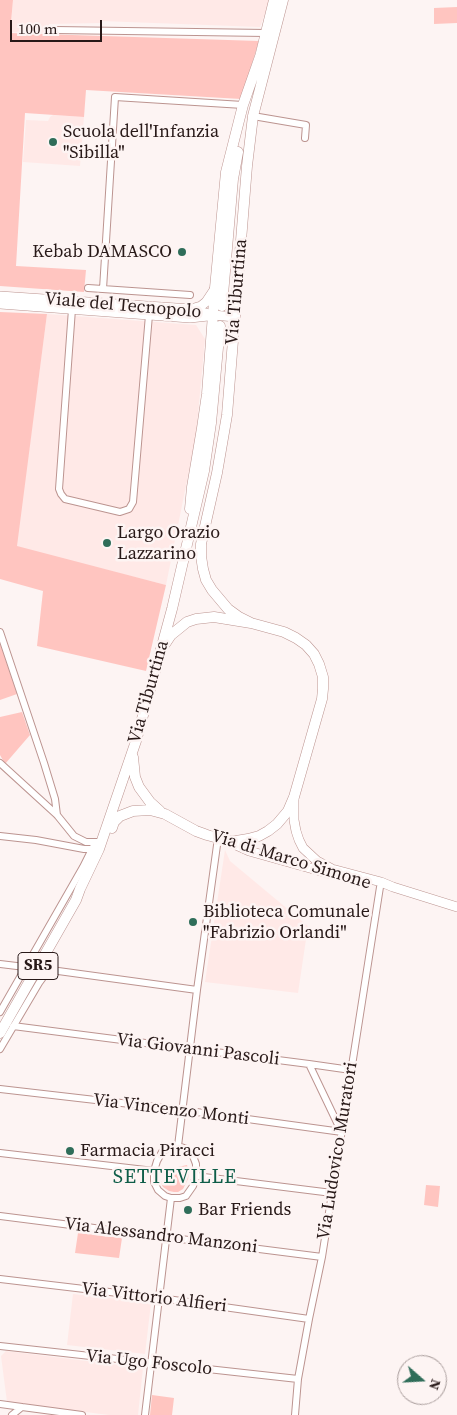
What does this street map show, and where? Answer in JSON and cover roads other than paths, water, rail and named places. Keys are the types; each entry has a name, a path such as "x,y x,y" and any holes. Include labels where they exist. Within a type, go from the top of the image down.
{"main road":[{"name":"Via Tiburtina","path":"222,306 234,168 274,0"},
{"name":"Via Tiburtina","path":"252,624 228,609 212,590 206,580 201,556 201,544 217,473 227,415 247,166 253,116 283,0"},
{"path":"190,534 191,493 203,420 226,172 243,105 263,48"},
{"path":"211,337 205,324 191,313 206,302 215,288"},
{"name":"Viale del Tecnopolo","path":"0,296 235,317"},
{"name":"Viale del Tecnopolo","path":"0,304 72,309 150,310"},
{"name":"Via Tiburtina","path":"0,1033 76,900 99,844 136,741 190,534 208,448 220,326"},
{"path":"161,651 171,635 179,628 196,619 214,617 284,632 306,645 314,654 319,664 323,677 322,699 290,807 284,817 268,832 236,841 222,839"},
{"name":"Via di Marco Simone","path":"136,741 133,759 139,787 150,802 165,814 196,831 222,839 249,851 380,887 393,887"},
{"name":"Via di Marco Simone","path":"294,797 293,811 296,831 304,848 317,862 326,867 381,882 457,907"},
{"name":"Via di Marco Simone","path":"76,900 84,891 93,874 117,818 133,811 150,810 165,814"}],"street":[{"path":"55,30 266,33"},
{"path":"103,289 116,97 243,105"},
{"path":"253,116 306,126 305,138"},
{"path":"88,288 190,295"},
{"path":"72,309 59,491 65,498 120,512 129,509 133,502 151,292"},
{"path":"0,632 55,799 57,815"},
{"path":"0,763 57,815 78,839 99,844"},
{"path":"0,836 36,840 77,848 99,844"},
{"path":"178,1146 197,990 222,839"},
{"path":"0,1012 99,844"},
{"name":"Via Ludovico Muratori","path":"295,1415 298,1379 322,1257 380,887"},
{"path":"0,964 25,967"},
{"path":"0,1049 44,975 50,970 197,990"},
{"name":"Via Giovanni Pascoli","path":"13,1026 351,1070"},
{"path":"309,1064 342,1132"},
{"name":"Via Vincenzo Monti","path":"0,1089 182,1110 342,1132"},
{"path":"178,1146 186,1149 193,1156 196,1164 196,1176 193,1186 186,1196 171,1198 162,1194 156,1187 154,1172 156,1161 162,1152 169,1147 178,1146"},
{"path":"0,1153 154,1172"},
{"path":"196,1176 332,1193"},
{"path":"145,1415 171,1198"},
{"name":"Via Alessandro Manzoni","path":"0,1216 322,1257"},
{"name":"Via Vittorio Alfieri","path":"0,1279 160,1298 309,1319"},
{"name":"Via Ugo Foscolo","path":"0,1346 298,1379"},
{"path":"0,1404 82,1415"},
{"path":"12,1415 22,1407"}],"place":[{"name":"Scuola dell'Infanzia \"Sibilla\"","path":"53,142"},
{"name":"Kebab DAMASCO","path":"182,252"},
{"name":"Largo Orazio Lazzarino","path":"107,543"},
{"name":"Biblioteca Comunale \"Fabrizio Orlandi\"","path":"193,922"},
{"name":"Farmacia Piracci","path":"70,1151"},
{"name":"Bar Friends","path":"188,1210"}],"district":[{"name":"SETTEVILLE","path":"175,1178"}]}
